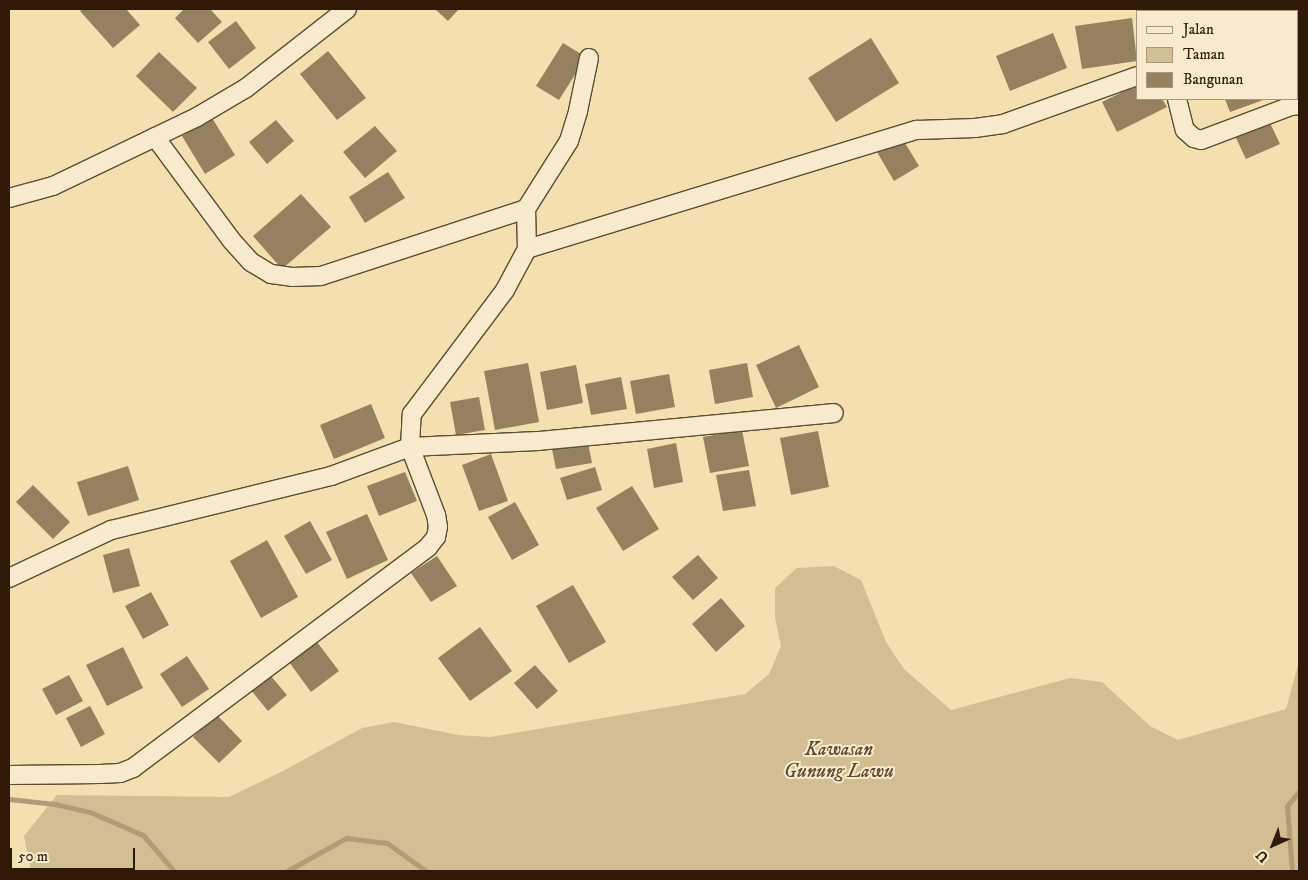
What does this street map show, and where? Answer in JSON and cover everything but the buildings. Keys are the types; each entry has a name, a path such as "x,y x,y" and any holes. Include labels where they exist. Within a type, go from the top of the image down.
{"street":[{"path":"9,198 54,186 197,117 246,88 346,9"},
{"path":"9,775 120,773 133,768 428,548 436,537 438,527 436,515 410,447 412,414 505,290 527,249 526,209 569,141 578,111 589,58"},
{"path":"527,249 917,130 975,128 1003,124 1136,76"},
{"path":"1177,100 1185,130 1194,138 1201,140 1291,106 1299,105"},
{"path":"155,138 232,241 250,262 271,274 292,277 321,276 526,209"},
{"path":"9,578 112,530 330,476 410,447 538,441 834,413"}],"green space":[{"name":"Kawasan Gunung Lawu","path":"834,566 861,580 886,642 904,669 951,710 1070,678 1102,682 1150,726 1178,740 1286,709 1299,661 1299,871 31,871 24,836 57,795 229,797 283,771 362,728 394,722 458,735 490,737 745,694 769,674 781,646 775,618 775,588 797,568"}],"waterway":[{"path":"1292,871 1287,806 1299,791"},
{"path":"9,799 55,804 90,812 143,835 174,871"},
{"path":"287,871 346,838 387,843 426,871"}]}
